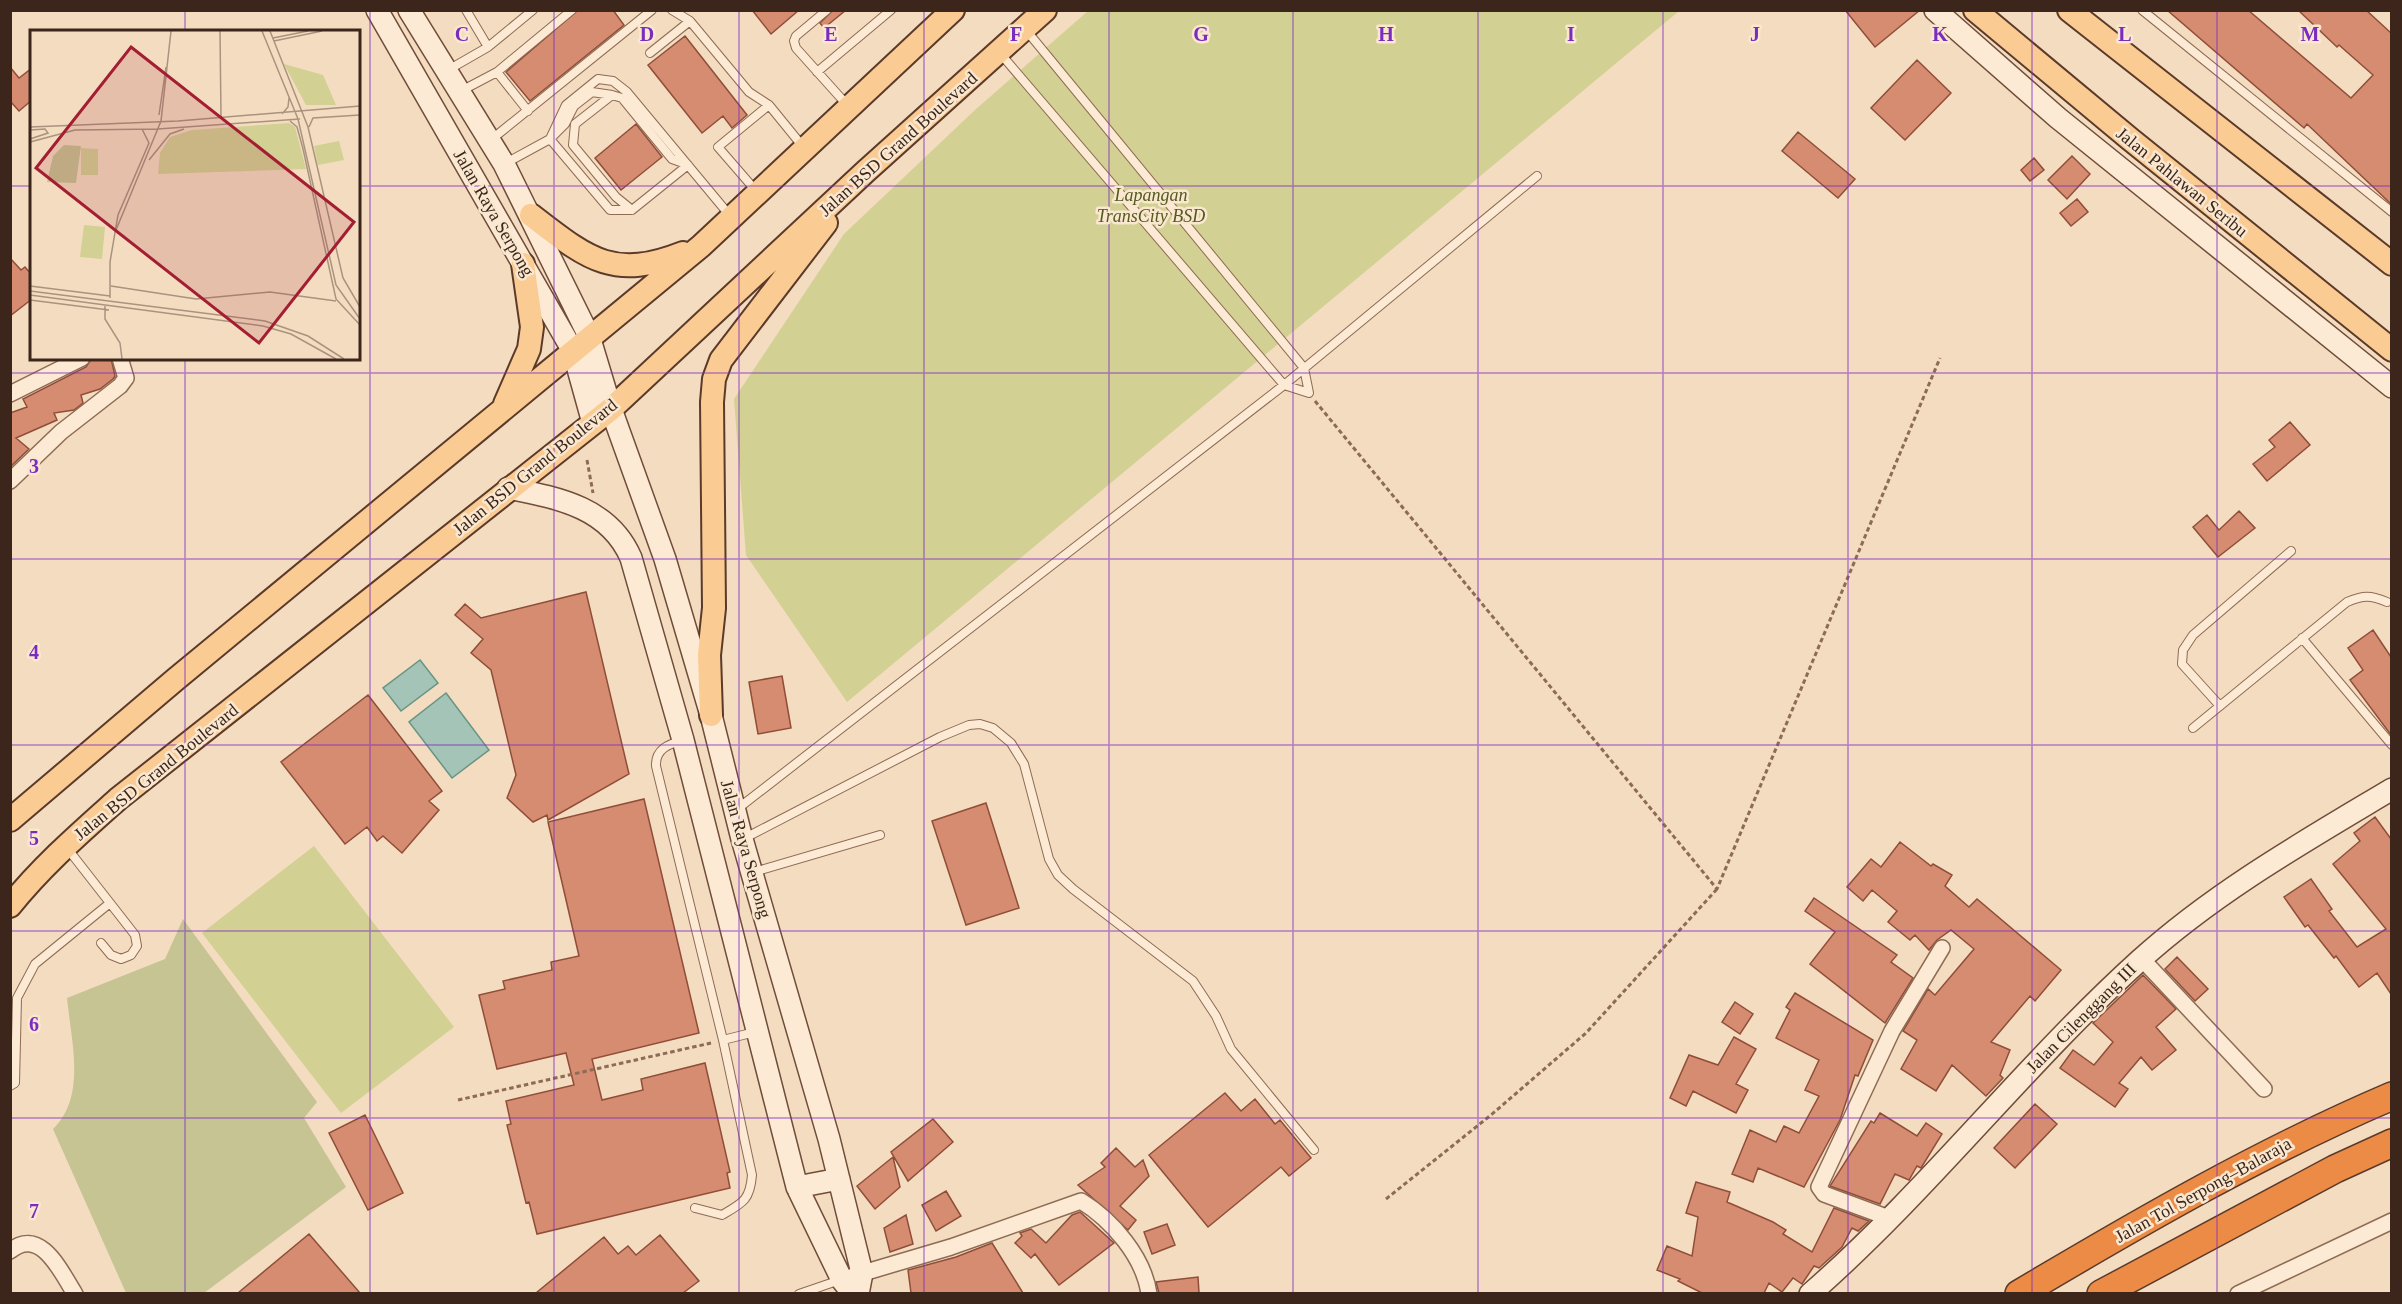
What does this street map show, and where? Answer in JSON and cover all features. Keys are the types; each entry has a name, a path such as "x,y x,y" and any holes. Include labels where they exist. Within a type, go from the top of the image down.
{"highway":[{"name":"Jalan Tol Serpong–Balaraja","path":"2019,1293 2318,1127 2391,1096"},
{"path":"2101,1293 2335,1169 2391,1143"}],"main road":[{"name":"Jalan Raya Serpong","path":"377,10 523,264 581,344 593,423"},
{"name":"Jalan Raya Serpong","path":"409,10 504,164 531,215 581,344 611,409 665,559 711,715 734,811 839,1179 854,1285"},
{"path":"10,820 701,246 953,10"},
{"name":"Jalan BSD Grand Boulevard","path":"10,906 31,880 118,799 508,488 611,409 865,172 1045,10"},
{"path":"1935,10 2058,118 2391,387"},
{"name":"Jalan Pahlawan Seribu","path":"1975,10 2139,147 2391,350"},
{"path":"2069,10 2391,264"},
{"path":"711,715 709,655 714,608 711,413 714,379 721,360 865,172"},
{"path":"531,215 568,244 593,258 621,267 656,264 701,246"},
{"path":"502,411 529,349 531,308 523,264"},
{"name":"Jalan Raya Serpong","path":"508,488 544,495 592,513 618,533 631,558 683,740 797,1187 854,1285"},
{"name":"Jalan Cilenggang III","path":"1810,1293 1857,1251 2010,1087 2141,958 2205,908 2283,854 2391,789"},
{"path":"797,1187 839,1179"}],"street":[{"path":"10,394 78,360"},
{"path":"10,481 62,432 120,386 126,378 121,360"},
{"path":"1888,1218 1824,1194 1819,1187 1892,1031 1942,948"},
{"path":"2141,958 2264,1089"},
{"path":"854,1285 951,1247 1081,1201 1109,1221 1118,1233 1140,1266 1149,1293"},
{"path":"2238,1293 2391,1221"},
{"path":"10,1251 16,1246 31,1243 42,1247 75,1293"}],"lane":[{"path":"466,10 488,47"},
{"path":"447,71 488,47 533,10"},
{"path":"459,92 497,72 572,10"},
{"path":"490,141 652,10"},
{"path":"672,10 690,21 749,92 769,105 805,149"},
{"path":"827,10 796,36 794,41 796,48 849,107"},
{"path":"817,72 891,10"},
{"path":"2142,10 2391,212"},
{"path":"650,53 690,21"},
{"path":"999,52 1284,385 1309,393 1304,368 1025,29"},
{"path":"497,72 528,111"},
{"path":"550,139 566,105 598,79 614,81 627,92 732,218"},
{"path":"504,164 550,139 565,124 574,106 592,92 612,94 622,98 672,159 688,165"},
{"path":"612,94 575,124 573,145 616,197 632,210"},
{"path":"758,193 718,147 769,105"},
{"path":"550,139 610,210 632,210 688,165"},
{"path":"734,811 1284,385 1537,176"},
{"path":"2220,706 2182,664 2182,650 2193,635 2291,551"},
{"path":"2193,728 2347,602 2361,596 2374,596 2387,602"},
{"path":"2302,638 2391,745"},
{"path":"742,839 940,737 969,725 980,724 993,728 1011,743 1024,764 1049,859 1059,874 1073,889 1193,981 1216,1016 1231,1049 1314,1150"},
{"path":"683,740 663,748 656,760 656,766 723,1040 752,1175 750,1194 740,1205 722,1215 695,1208"},
{"path":"753,872 880,835"},
{"path":"66,846 135,935 137,946 131,955 121,959 111,955 100,943"},
{"path":"10,1086 15,1083 17,998 35,964 110,903"},
{"path":"723,1040 756,1032"},
{"path":"799,1293 854,1285"}],"path":[{"path":"1386,1199 1587,1033 1716,889 1940,358"},
{"path":"1309,393 1716,889"},
{"path":"587,460 593,494"},
{"path":"458,1100 723,1040"}],"green space":[{"name":"Lapangan TransCity BSD","path":"1088,11 1679,11 847,702 746,555 734,399 844,234 975,110"},
{"path":"314,846 454,1027 341,1113 202,933"}],"shaded area":[{"path":"420,660 438,683 401,711 383,688"},
{"path":"446,693 489,750 452,778 409,722"},
{"path":"183,919 317,1102 304,1118 346,1187 204,1293 126,1293 53,1129 64,1116 73,1084 73,1050 67,998 165,959"}],"building":[{"path":"578,10 613,10 624,25 530,101 506,72"},
{"path":"752,10 799,10 771,34"},
{"path":"833,10 846,10 824,28 820,23"},
{"path":"1845,10 1920,10 1875,47"},
{"path":"2167,10 2248,10 2351,98 2373,75 2339,45 2337,47 2298,10 2366,10 2391,33 2391,204 2307,124 2304,128"},
{"path":"685,36 747,115 732,128 723,116 702,133 648,65"},
{"path":"1917,60 1951,93 1905,140 1871,108"},
{"path":"10,67 19,78 30,70 30,102 19,111 10,101"},
{"path":"636,124 662,157 621,190 595,158"},
{"path":"1798,132 1855,179 1838,198 1782,151"},
{"path":"2072,156 2090,174 2067,199 2048,180"},
{"path":"2034,158 2044,170 2030,181 2021,170"},
{"path":"2077,199 2088,212 2071,226 2060,213"},
{"path":"10,258 21,270 25,267 30,273 30,301 10,316"},
{"path":"91,360 111,360 115,376 100,389 81,395 83,403 74,410 54,413 57,420 16,438 29,449 10,467 10,413 27,407 23,399 86,367"},
{"path":"2290,422 2310,445 2267,481 2253,464 2275,447 2269,440"},
{"path":"2239,511 2255,528 2218,557 2193,527 2207,515 2219,530"},
{"path":"586,592 629,774 548,820 547,815 533,822 507,798 516,775 491,670 471,653 483,639 455,615 465,604 481,618"},
{"path":"2373,630 2391,657 2391,735 2350,680 2363,670 2348,648"},
{"path":"782,676 791,728 758,734 749,682"},
{"path":"368,695 442,791 429,801 439,810 402,853 383,836 377,841 367,827 345,844 281,762"},
{"path":"644,799 699,1033 592,1059 602,1100 643,1090 641,1079 705,1063 730,1172 727,1173 730,1188 537,1234 529,1202 526,1203 507,1125 511,1124 506,1101 574,1085 566,1053 497,1069 479,995 505,989 503,981 552,970 551,962 579,956 548,822"},
{"path":"986,803 1019,908 966,925 932,821"},
{"path":"2375,817 2391,839 2391,994 2377,973 2359,987 2336,956 2334,958 2308,925 2305,927 2284,897 2311,879 2332,909 2329,911 2357,947 2386,929 2333,864 2360,841 2354,833"},
{"path":"1900,842 1931,866 1933,864 1952,875 1945,886 1969,907 1977,899 2061,970 2035,1001 2030,996 1991,1042 2010,1050 2000,1075 2003,1078 1986,1096 1952,1065 1936,1091 1901,1069 1917,1040 1903,1031 1928,989 1935,995 1974,949 1951,930 1937,940 1929,950 1915,935 1910,940 1888,922 1897,911 1872,890 1863,901 1847,887 1871,859 1881,867"},
{"path":"1814,898 1897,955 1891,962 1913,978 1885,1023 1810,964 1835,932 1805,911"},
{"path":"2177,957 2208,989 2195,1001 2165,969"},
{"path":"2143,975 2176,1009 2156,1027 2176,1050 2152,1070 2141,1057 2119,1083 2128,1089 2115,1107 2060,1068 2073,1050 2094,1065 2113,1042 2093,1023"},
{"path":"1795,993 1873,1040 1858,1076 1855,1075 1840,1120 1804,1187 1758,1168 1753,1182 1732,1174 1750,1130 1776,1142 1784,1126 1799,1133 1819,1096 1805,1090 1819,1060 1776,1038 1790,1010 1786,1007"},
{"path":"1735,1002 1753,1014 1740,1034 1722,1022"},
{"path":"1734,1037 1756,1049 1736,1084 1748,1090 1736,1113 1693,1091 1686,1106 1670,1098 1689,1055 1718,1065"},
{"path":"1225,1093 1241,1111 1255,1099 1275,1124 1280,1120 1311,1158 1289,1176 1281,1167 1208,1227 1149,1155"},
{"path":"2035,1104 2057,1124 2015,1168 1994,1148"},
{"path":"1880,1113 1917,1136 1926,1123 1942,1134 1921,1168 1917,1166 1909,1180 1895,1174 1880,1204 1830,1186 1871,1121 1874,1123"},
{"path":"365,1115 403,1193 368,1210 329,1133"},
{"path":"933,1119 953,1142 908,1181 891,1152"},
{"path":"1116,1148 1135,1167 1143,1160 1149,1176 1120,1206 1136,1220 1128,1230 1078,1185 1105,1167 1101,1163"},
{"path":"893,1157 900,1187 875,1209 857,1186"},
{"path":"1696,1182 1730,1192 1727,1202 1773,1222 1786,1230 1783,1234 1812,1252 1834,1208 1869,1221 1858,1231 1852,1228 1842,1247 1819,1268 1814,1266 1802,1284 1793,1278 1782,1292 1769,1283 1764,1293 1702,1293 1678,1281 1680,1279 1657,1270 1667,1246 1692,1256 1698,1217 1686,1213"},
{"path":"946,1191 961,1216 936,1231 922,1205"},
{"path":"1080,1212 1114,1243 1059,1285 1035,1254 1031,1258 1015,1243 1022,1236 1020,1233 1031,1229 1046,1243 1072,1215"},
{"path":"906,1215 913,1244 890,1252 884,1228"},
{"path":"1167,1224 1175,1245 1152,1254 1144,1232"},
{"path":"309,1234 360,1293 238,1293"},
{"path":"660,1235 699,1281 683,1293 536,1293 604,1237 618,1254 628,1246 636,1255"},
{"path":"992,1243 1023,1293 911,1293 908,1270 956,1257"},
{"path":"1198,1277 1199,1293 1159,1293 1156,1282"}]}
